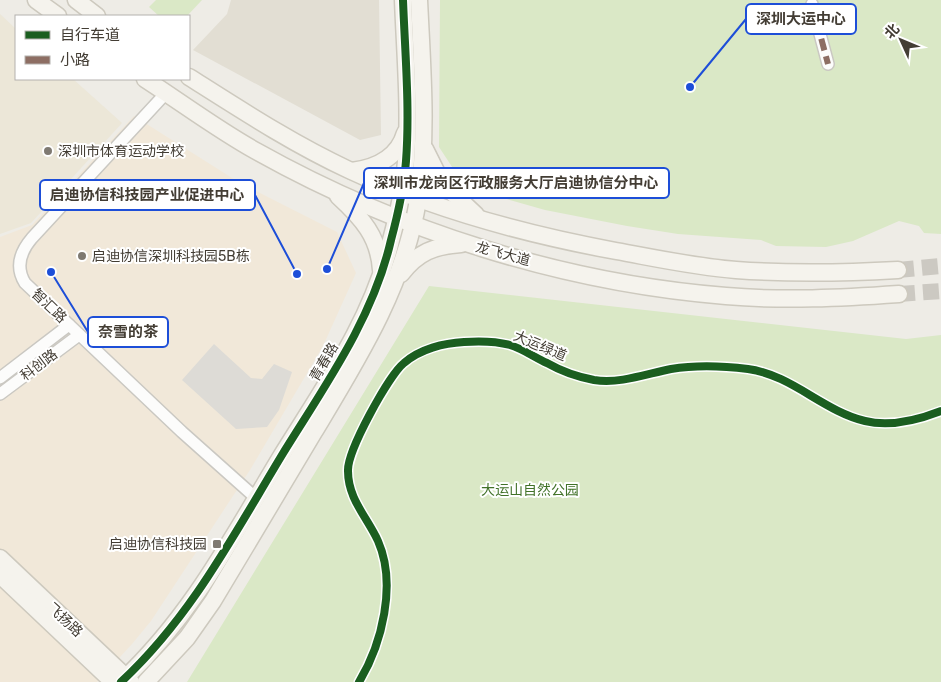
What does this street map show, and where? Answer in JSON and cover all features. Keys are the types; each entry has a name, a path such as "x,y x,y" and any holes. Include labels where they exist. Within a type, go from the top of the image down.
{"main road":[{"path":"36,0 57,15"},
{"path":"76,0 96,15"},
{"name":"青春路","path":"123,681 148,656 182,616 341,358 357,330 381,272 402,191 407,126 403,0"},
{"name":"青春路","path":"146,682 187,638 213,601 363,350 395,281 413,224 418,199 423,145 420,0"},
{"name":"龙飞大道","path":"190,78 278,134 350,171 418,199 484,221 574,243 735,270 835,274 898,270"},
{"name":"龙飞大道","path":"146,80 256,151 327,187 396,218 512,257 594,276 681,291 772,298 835,298 899,294"},
{"path":"350,171 367,169 386,160 398,146 407,126"},
{"path":"423,145 442,183 484,221"},
{"path":"327,187 359,216 368,228 380,255 381,272"},
{"path":"395,281 407,266 425,251 436,246 466,243"},
{"name":"飞扬路","path":"0,558 123,681"},
{"name":"飞扬路","path":"0,575 123,681"}],"street":[{"path":"812,4 828,64"},
{"name":"智汇路","path":"166,93 32,238 21,253 19,268 25,283 256,498"},
{"path":"0,378 69,325"},
{"name":"科创路","path":"0,394 79,335"}],"shaded area":[{"path":"231,0 379,0 381,135 360,140 193,50 227,14"},
{"name":"深圳市体育运动学校","path":"0,14 15,28 15,80 74,80 122,123 31,223 0,234"},
{"path":"134,116 240,183 337,232 356,273 323,346 250,470 151,621 132,644 97,682 0,682 0,237 32,225"},
{"path":"214,344 251,378 262,379 274,364 292,372 279,410 267,427 236,429 182,380"}],"green space":[{"path":"156,0 202,0 188,15 158,15 149,7"},
{"path":"440,0 941,0 941,234 924,233 919,226 899,221 853,241 826,247 776,246 761,240 678,234 627,226 545,210 475,190 460,179 439,147"},
{"name":"大运山自然公园","path":"429,286 906,339 941,335 941,682 187,682"}],"tunnel":[{"path":"898,270 941,266"},
{"path":"899,294 941,291"}],"marked path":[{"path":"812,4 828,64"}],"cycle path":[{"path":"121,682 169,630 190,603 228,545 346,352 372,297 383,269 394,230 405,171 407,101 403,0"},
{"name":"大运绿道","path":"359,682 367,667 380,632 384,613 386,576 384,558 378,541 351,490 348,471 354,447 379,397 397,370 410,358 425,350 440,345 456,343 481,341 499,343 510,345 570,373 588,379 604,381 623,380 671,369 690,367 748,369 779,378 835,410 874,423 903,422 941,411"}],"place":[{"name":"深圳大运中心","path":"690,87"},
{"name":"深圳市体育运动学校","path":"48,151"},
{"name":"启迪协信深圳科技园5B栋","path":"82,256"},
{"name":"深圳市龙岗区行政服务大厅启迪协信分中心","path":"327,269"},
{"name":"奈雪的茶","path":"51,272"},
{"name":"启迪协信科技园产业促进中心","path":"297,274"},
{"name":"启迪协信科技园","path":"217,544"}]}
